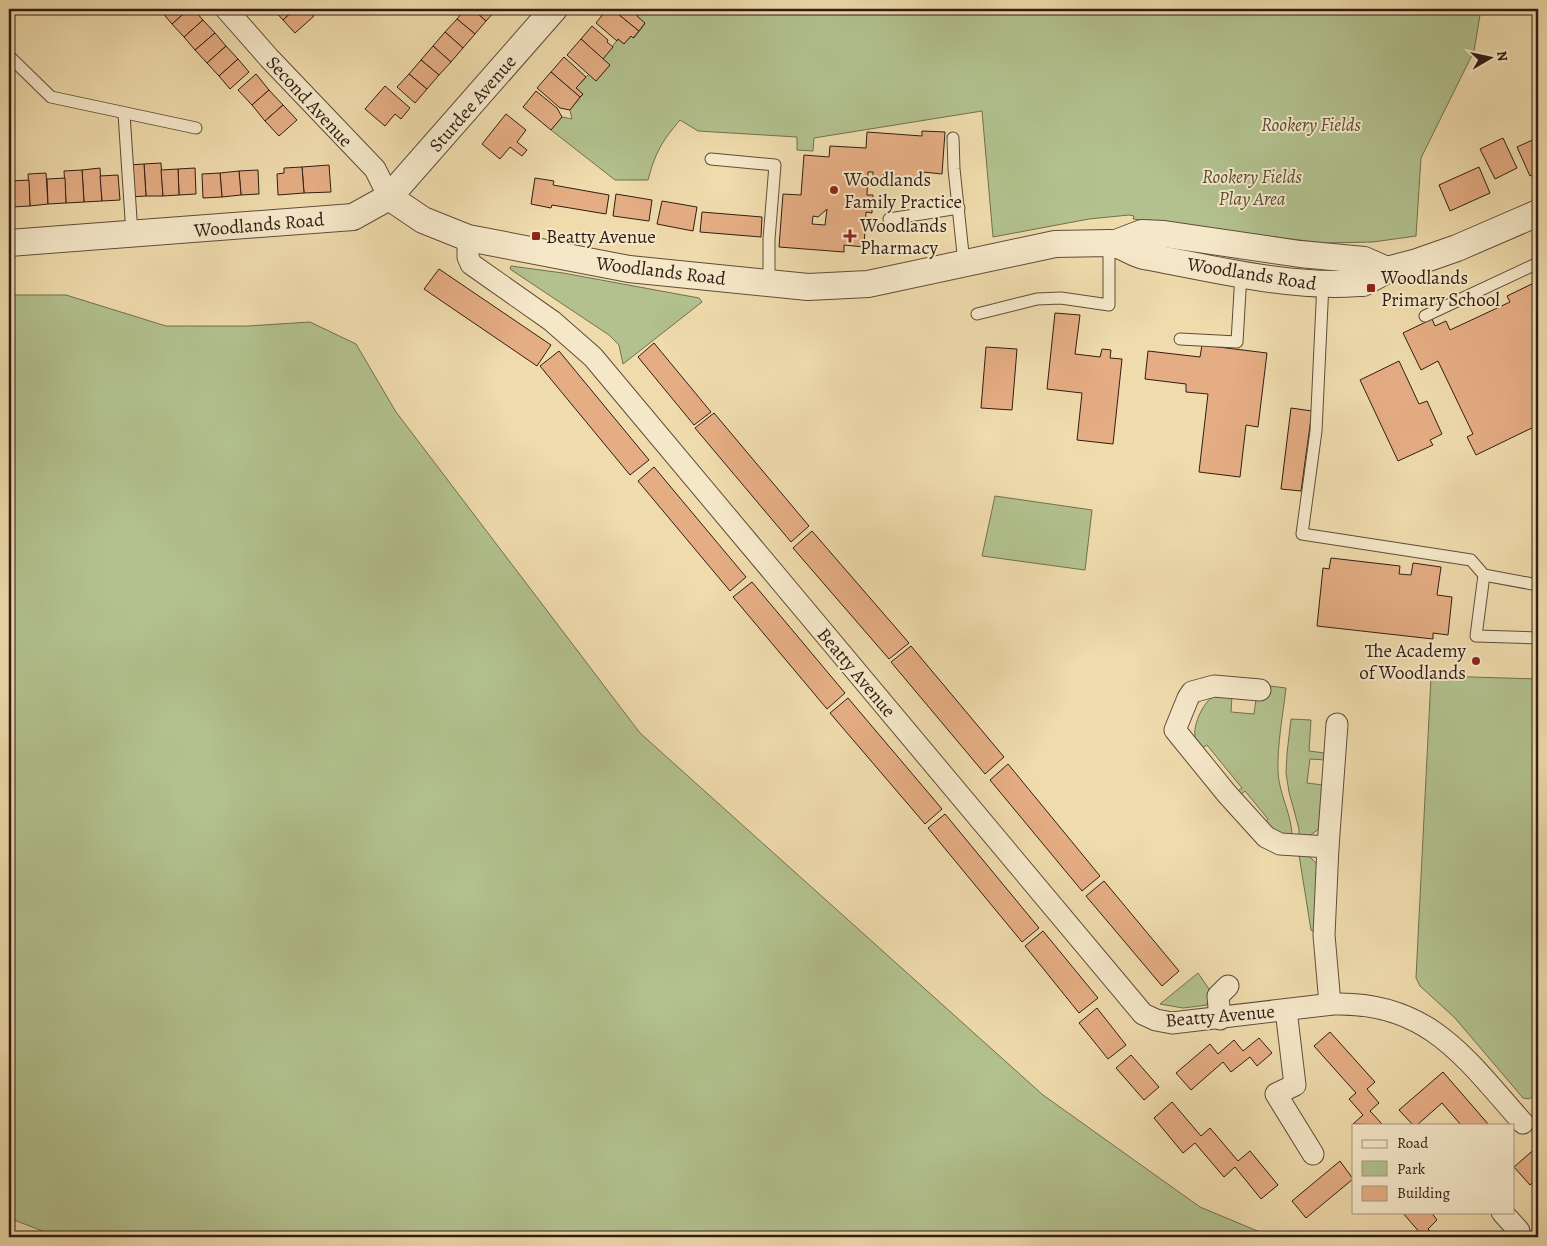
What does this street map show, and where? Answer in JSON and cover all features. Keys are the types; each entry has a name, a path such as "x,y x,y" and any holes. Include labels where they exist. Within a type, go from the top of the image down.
{"street":[{"name":"Second Avenue","path":"226,9 269,58 375,169 389,197"},
{"name":"Sturdee Avenue","path":"389,197 554,9"},
{"name":"Woodlands Road","path":"9,243 353,217 389,197 422,220 468,238 629,269 808,287 868,284 1055,244 1113,243 1142,233 1155,234 1324,270 1363,283 1387,270 1457,248 1538,213"},
{"name":"Beatty Avenue","path":"468,238 468,257 471,264 552,320 593,357 1140,1011 1156,1020 1170,1023 1330,1004 1358,1004 1380,1008 1406,1016 1434,1032 1457,1049 1525,1122"},
{"name":"Woodlands Road","path":"1113,243 1136,254 1241,274 1324,270"},
{"path":"1260,690 1214,686 1192,692 1183,708 1175,730 1266,838 1280,844 1328,847"},
{"path":"1330,1004 1324,935 1336,724"},
{"path":"1220,1018 1218,996 1228,986"},
{"name":"Beatty Avenue","path":"1286,1010 1296,1085 1276,1094 1313,1154"},
{"path":"1504,1214 1519,1231"}],"lane":[{"path":"9,56 51,97 196,128"},
{"path":"124,114 132,235"},
{"path":"953,138 954,169 964,263"},
{"path":"710,159 776,165 769,239 769,283"},
{"path":"889,219 959,208"},
{"path":"977,314 1037,299 1061,298 1109,305 1113,243"},
{"path":"1425,316 1538,263"},
{"path":"1324,270 1316,431 1302,534 1471,560 1484,575 1538,585"},
{"path":"1180,339 1237,342 1241,274"},
{"path":"1484,575 1476,636 1538,638"}],"green space":[{"name":"Rookery Fields","path":"643,9 1481,9 1474,51 1421,158 1416,236 1373,242 1323,243 1133,219 1134,216 1129,215 1089,219 993,237 982,111 814,138 813,151 797,150 797,137 698,131 680,120 668,134 660,148 653,162 648,180 615,180 551,130 562,117 572,119 570,110 583,94 576,88 589,74 597,80 610,65 603,59 618,39 624,44 631,36 634,38 645,24 637,16"},
{"path":"511,266 563,273 699,298 702,302 623,364 619,345 609,335 510,269"},
{"path":"9,295 66,295 166,326 248,326 310,322 356,344 396,412 640,733 1043,1095 1200,1207 1272,1237 58,1237 9,1218"},
{"path":"995,496 1092,510 1085,570 982,556"},
{"path":"1431,677 1538,679 1538,1093 1529,1099 1523,1098 1455,1018 1420,986 1416,978"},
{"path":"1262,685 1286,688 1279,741 1278,772 1292,836 1277,835 1263,825 1268,819 1245,791 1239,796 1236,792 1242,788 1207,745 1201,749 1195,737 1197,720 1210,699 1217,696 1232,696 1231,712 1254,714 1256,699"},
{"path":"1291,719 1311,720 1309,751 1325,753 1325,760 1310,759 1307,783 1323,785 1319,829 1309,836 1299,836 1286,773"},
{"path":"1299,855 1310,857 1317,864 1315,933 1311,930"},
{"path":"1198,973 1209,989 1207,1005 1183,1008 1160,1004"}],"building":[{"path":"163,9 189,9 172,24 161,11"},
{"path":"189,9 193,9 203,20 184,37 172,24"},
{"path":"273,9 295,9 283,20"},
{"path":"295,9 307,9 314,16 295,33 283,20"},
{"path":"465,9 473,9 486,21 475,34 457,19"},
{"path":"473,9 497,9 486,21"},
{"path":"607,9 612,9 639,31 633,38 631,36 624,44 618,39 617,41 596,23"},
{"path":"612,9 642,9 637,16 645,23 639,31"},
{"path":"457,19 475,34 463,48 445,32"},
{"path":"203,20 215,33 195,50 184,37"},
{"path":"592,26 613,47 603,59 581,39"},
{"path":"445,32 463,48 451,62 433,46"},
{"path":"215,33 226,46 207,63 195,50"},
{"path":"581,39 610,65 596,81 567,55"},
{"path":"226,46 238,59 219,76 207,63"},
{"path":"433,46 451,62 439,75 421,60"},
{"path":"564,57 586,77 576,88 583,94 580,97 551,72"},
{"path":"238,59 249,72 230,89 219,76"},
{"path":"421,60 439,75 427,89 409,74"},
{"path":"551,72 580,97 570,110 560,108 537,88"},
{"path":"256,74 269,90 252,105 238,90"},
{"path":"409,74 427,89 415,103 397,87"},
{"path":"385,86 410,108 401,119 395,114 385,126 365,109"},
{"path":"269,90 283,105 265,121 252,105"},
{"path":"536,91 557,108 562,117 551,130 523,107"},
{"path":"283,105 297,120 279,136 265,121"},
{"path":"506,114 526,130 517,142 527,150 522,156 510,147 500,159 482,144"},
{"name":"Woodlands Family Practice","path":"922,131 945,132 942,174 923,172 922,187 889,184 889,173 884,173 883,180 873,179 873,172 868,172 867,195 873,195 872,213 866,212 864,247 844,245 844,252 779,247 783,194 801,195 804,155 829,157 830,146 866,148 867,132 922,136","holes":["827,209 825,225 812,224 813,216 818,217"]},
{"path":"1503,138 1517,168 1495,179 1480,149"},
{"path":"1537,138 1538,172 1530,176 1517,147"},
{"path":"161,163 163,196 146,196 144,164"},
{"path":"144,164 146,196 129,197 128,165"},
{"path":"329,165 331,192 304,193 302,167"},
{"path":"302,167 304,193 278,195 277,174 284,173 284,168"},
{"path":"1479,167 1490,193 1450,211 1439,185"},
{"path":"100,168 102,201 84,202 82,170"},
{"path":"195,168 196,194 179,195 178,169"},
{"path":"178,169 179,195 163,196 161,170"},
{"path":"82,170 84,202 66,203 64,171"},
{"path":"258,170 259,194 241,195 239,171"},
{"path":"239,171 241,195 222,197 220,173"},
{"path":"46,173 48,204 30,206 28,174"},
{"path":"220,173 222,197 203,198 202,174"},
{"path":"118,175 120,200 102,201 100,176"},
{"path":"10,176 12,207 9,207"},
{"path":"65,178 66,203 48,204 47,179"},
{"path":"535,178 554,181 553,185 609,195 606,214 552,205 551,208 531,204"},
{"path":"29,180 30,206 12,207 11,181"},
{"path":"616,194 652,200 649,221 613,216"},
{"path":"662,201 697,207 693,231 657,224"},
{"path":"702,212 762,217 761,237 700,232"},
{"path":"439,269 551,345 537,366 424,289"},
{"path":"1538,281 1538,425 1476,455 1467,437 1473,434 1438,361 1421,370 1403,333 1432,319 1435,326 1446,321 1450,330 1510,302 1507,296"},
{"path":"1055,313 1080,315 1075,354 1100,357 1102,349 1111,350 1110,358 1122,359 1113,444 1077,440 1082,393 1047,389"},
{"path":"654,343 711,412 694,425 638,357"},
{"path":"1202,345 1267,353 1258,427 1246,425 1240,477 1199,472 1208,394 1186,392 1186,384 1145,379 1148,351 1200,357"},
{"path":"986,347 1017,349 1012,410 981,408"},
{"path":"559,351 649,460 630,475 540,366"},
{"path":"1399,361 1419,404 1427,401 1442,434 1430,440 1433,445 1398,461 1360,380"},
{"path":"1291,408 1312,411 1301,491 1281,489"},
{"path":"714,413 809,526 791,542 695,428"},
{"path":"654,467 746,577 730,591 638,481"},
{"path":"812,531 909,643 889,659 793,548"},
{"path":"1331,558 1400,566 1399,574 1411,575 1413,563 1441,567 1437,595 1452,597 1448,635 1433,633 1433,639 1317,626 1323,568 1329,569"},
{"path":"752,582 845,693 827,709 733,597"},
{"path":"911,646 1004,757 985,774 891,662"},
{"path":"848,698 942,809 925,824 830,713"},
{"path":"1008,764 1100,876 1082,891 990,780"},
{"path":"945,814 1039,928 1022,942 928,828"},
{"path":"1104,881 1179,971 1162,986 1086,896"},
{"path":"1043,931 1098,998 1079,1013 1025,946"},
{"path":"1097,1008 1126,1045 1108,1059 1079,1023"},
{"path":"1330,1032 1375,1082 1367,1089 1379,1103 1370,1111 1382,1124 1353,1124 1363,1115 1349,1099 1356,1093 1314,1046"},
{"path":"1259,1038 1272,1053 1257,1066 1250,1057 1231,1072 1223,1062 1191,1090 1176,1073 1210,1044 1218,1054 1234,1040 1243,1051"},
{"path":"1131,1055 1159,1087 1144,1100 1116,1068"},
{"path":"1443,1072 1488,1124 1460,1124 1442,1103 1418,1124 1412,1124 1399,1110"},
{"path":"1172,1102 1201,1136 1210,1128 1238,1161 1250,1151 1278,1185 1261,1199 1235,1167 1224,1177 1195,1143 1183,1153 1154,1118"},
{"path":"1538,1146 1538,1177 1530,1185 1514,1167"},
{"path":"1340,1161 1352,1178 1352,1180 1306,1218 1292,1201"},
{"path":"1404,1214 1432,1214 1437,1220 1428,1229 1435,1237 1417,1237 1421,1234"}],"place":[{"name":"Woodlands Family Practice","path":"834,190"},
{"name":"Beatty Avenue","path":"536,236"},
{"name":"Woodlands Pharmacy","path":"850,236"},
{"name":"Woodlands Primary School","path":"1371,288"},
{"name":"The Academy of Woodlands","path":"1476,661"}],"park label":[{"name":"Rookery Fields Play Area","path":"1252,187"}]}
